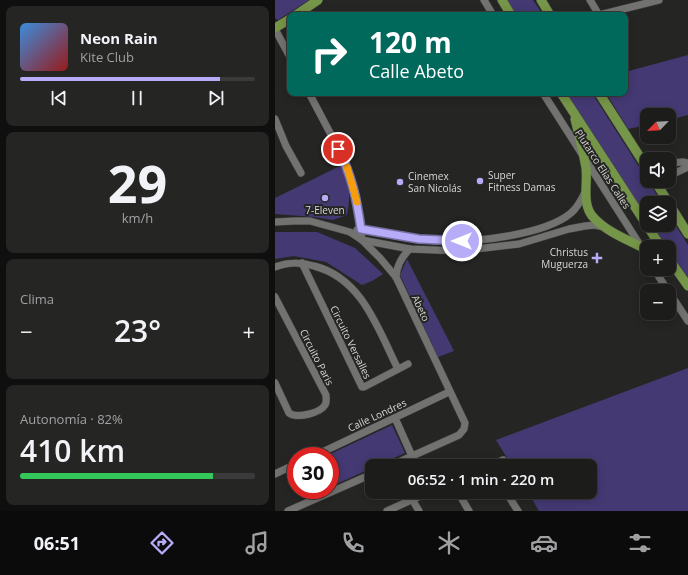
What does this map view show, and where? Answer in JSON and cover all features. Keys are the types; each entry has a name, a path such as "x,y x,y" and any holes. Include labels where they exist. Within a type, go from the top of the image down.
{"main road":[{"path":"300,12 317,0"},
{"path":"502,0 509,12"},
{"path":"541,0 548,12"},
{"path":"275,28 287,21"},
{"path":"563,96 656,240"},
{"path":"601,96 640,157"},
{"path":"574,113 584,157 588,209 593,217 604,227 640,246"},
{"path":"662,188 688,234"},
{"path":"676,269 688,286"}],"street":[{"path":"484,0 491,12"},
{"path":"590,0 597,12"},
{"path":"608,12 639,2 659,0"},
{"path":"275,28 287,51"},
{"path":"311,96 346,163 356,195 362,240"},
{"name":"Plutarco Elias Calles","path":"545,96 640,242"},
{"path":"275,119 301,173"},
{"path":"676,163 688,163"},
{"path":"676,173 688,167"},
{"path":"350,232 361,229 419,239 450,242 516,236 547,226 566,217 576,207 586,190"},
{"path":"275,222 310,221 350,232 362,240 410,249 459,251 519,244 574,228 595,225 604,227"},
{"path":"516,236 519,244"},
{"name":"Abeto","path":"362,240 381,258 396,277 449,392 465,423 464,429 459,435 412,456"},
{"path":"396,277 399,262 404,254 410,249"},
{"path":"275,267 289,263 302,263 330,271 341,278 357,293 366,306 398,369 408,364"},
{"name":"Circuito Versalles","path":"302,263 362,387 398,369"},
{"name":"Circuito Paris","path":"275,297 325,395 327,401 326,404 321,408 304,415 293,416 289,413 275,383"},
{"path":"676,303 688,321"},
{"name":"Calle Londres","path":"333,447 449,392"},
{"path":"395,418 412,456 405,459"},
{"path":"275,474 287,469"},
{"path":"288,511 365,477"},
{"path":"387,511 412,499 419,511"},
{"path":"462,499 469,511"},
{"path":"510,499 518,511"}],"shaded area":[{"path":"275,0 309,0 290,12 287,12 287,14 278,20 275,18"},
{"path":"506,0 533,0 541,12 513,12"},
{"path":"688,55 688,115 676,118 676,108 640,108 640,126 628,129 608,96 628,96 628,71"},
{"path":"566,96 594,96 640,168 640,188 652,188 658,196 640,196 640,208"},
{"path":"346,163 349,189 347,215 333,220 275,214 275,198"},
{"path":"676,226 688,245 688,278 676,261 676,240 661,240 656,232 676,232"},
{"path":"275,232 317,232 355,248 383,274 362,285 326,262 294,256 275,259"},
{"path":"407,259 454,351 438,357 400,275"},
{"path":"688,368 688,511 539,511 532,499 597,499 597,459 508,459 496,440"},
{"path":"392,425 405,453 392,459 365,459 365,471 339,483 339,450"}],"slow traffic":[{"path":"347,167 357,202"}],"place":[{"name":"Super Fitness Damas","path":"480,181"},
{"name":"Cinemex San Nicolás","path":"400,182"},
{"name":"7-Eleven","path":"325,198"},
{"name":"Christus Muguerza","path":"597,258"}],"route":[{"path":"338,149 346,163 356,195 361,229 419,239 450,242 462,241"}]}
